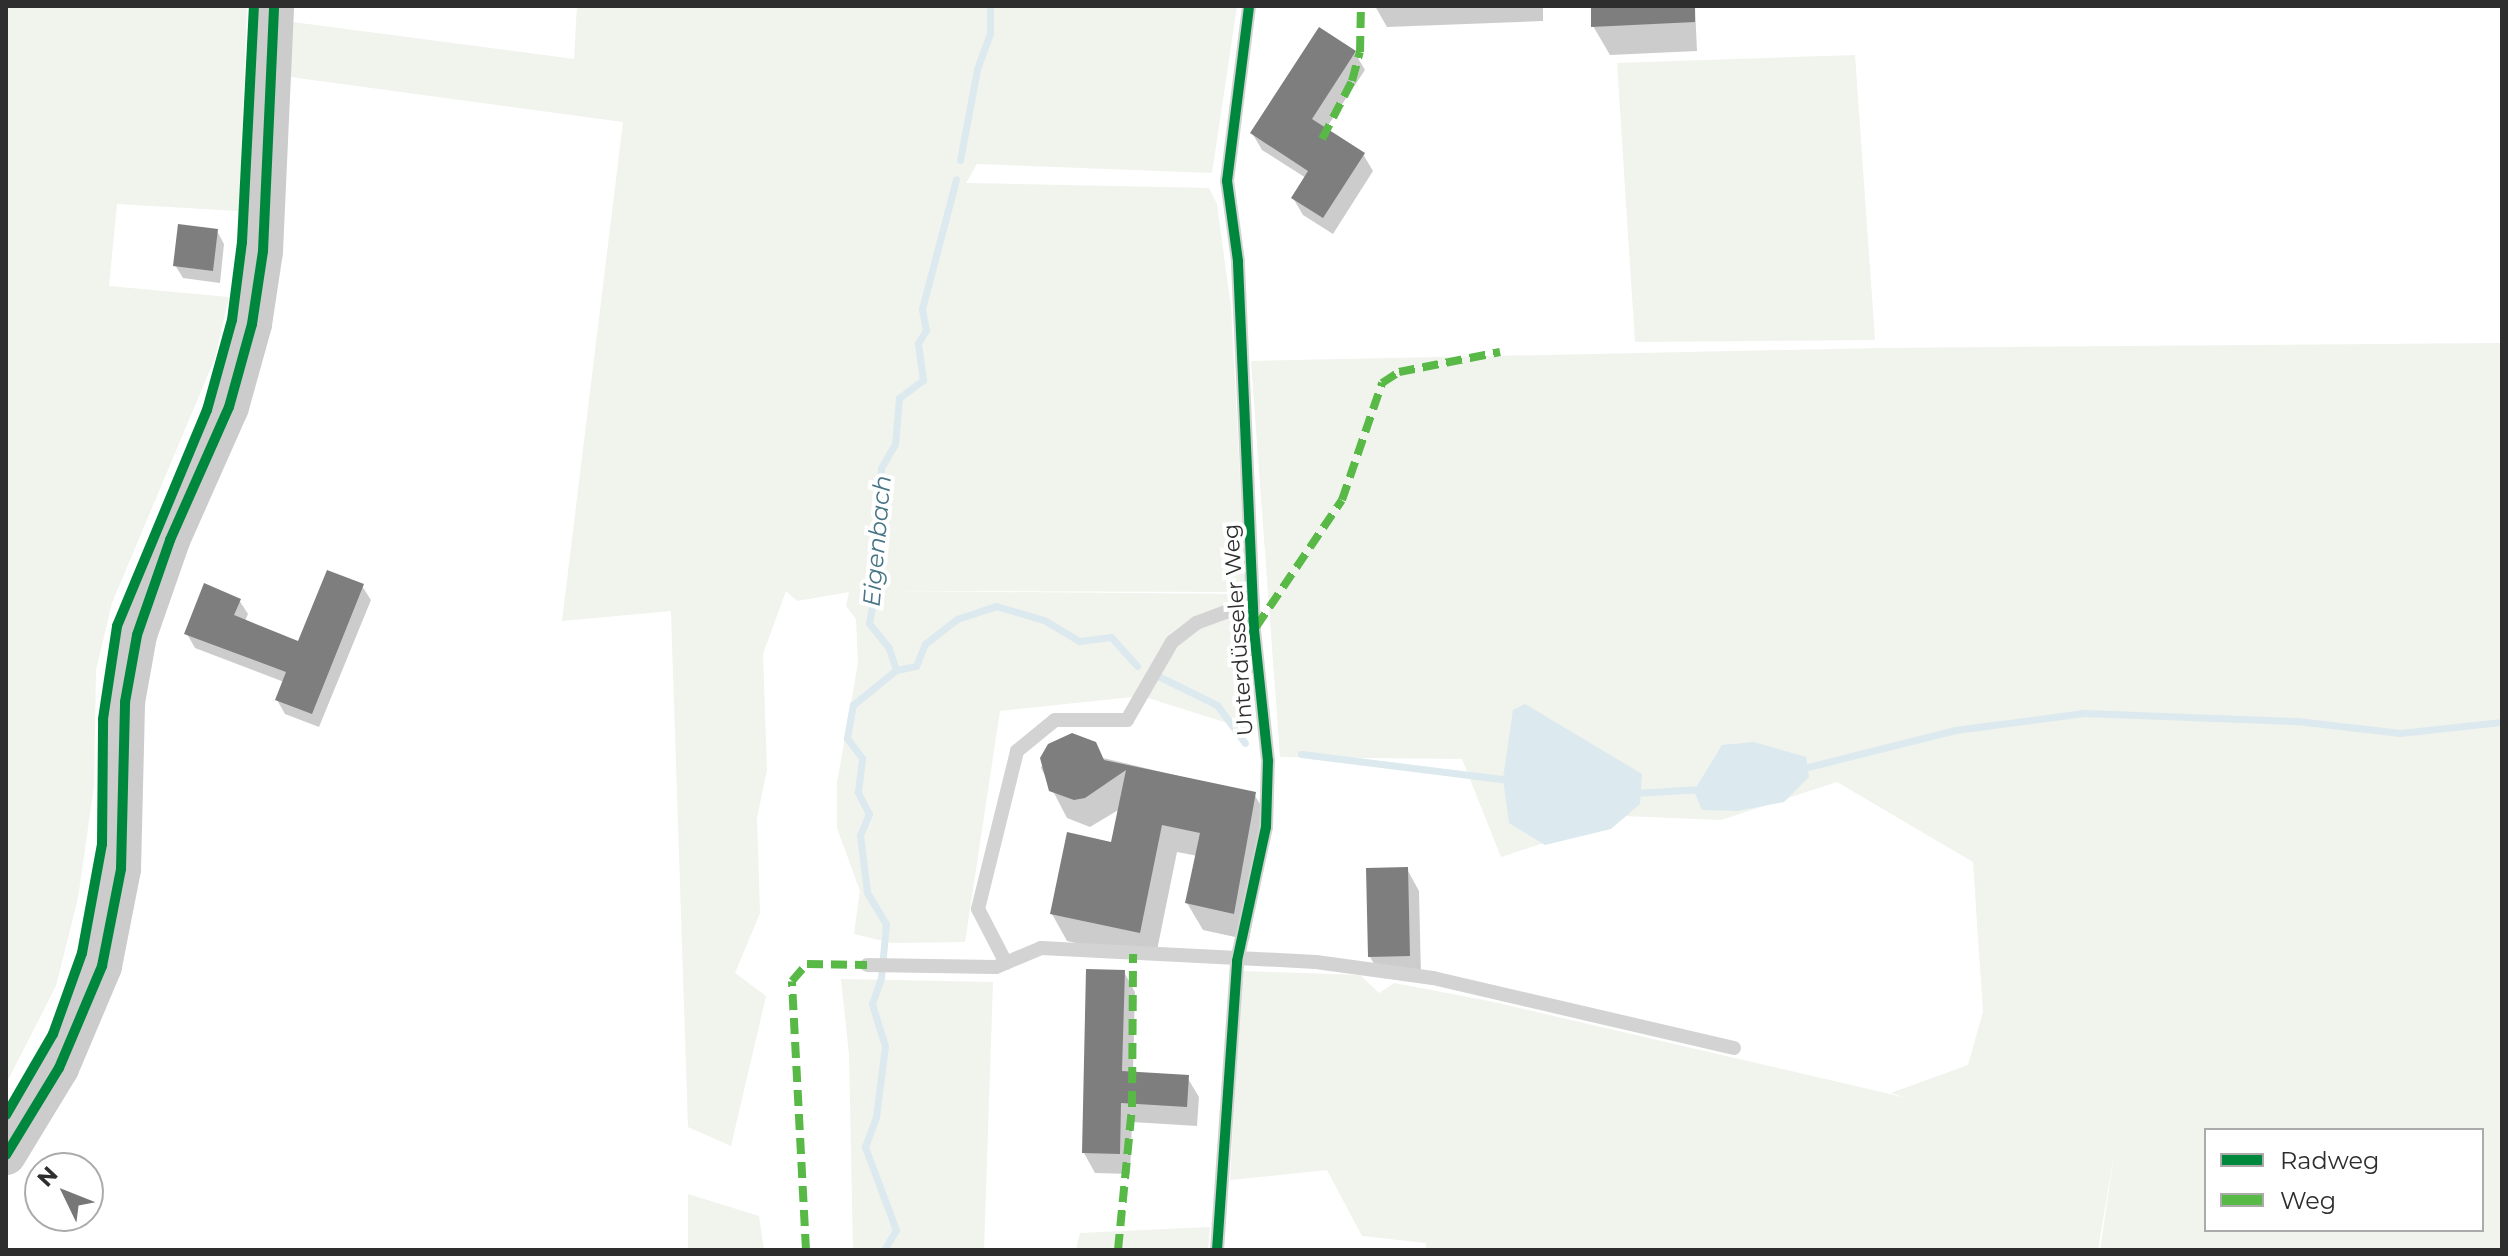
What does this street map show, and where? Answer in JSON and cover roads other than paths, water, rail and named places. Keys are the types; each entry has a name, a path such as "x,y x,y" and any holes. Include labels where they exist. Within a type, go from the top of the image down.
{"street":[{"path":"6,1155 59,1068 102,966 121,869 125,702 132,658 170,540 229,407 250,334 263,251 274,6"}],"lane":[{"name":"Unterdüsseler Weg","path":"1217,1250 1237,961 1266,827 1268,761 1253,602 1238,261 1227,181 1249,6"},
{"path":"1006,963 978,909 1017,751 1055,720 1127,720 1172,642 1196,623 1253,602"},
{"path":"867,965 1006,963 1041,948 1237,961 1316,962 1433,978 1734,1048"}],"waterway":[{"name":"Eigenbach","path":"960,160 977,69 990,33 990,6"},
{"name":"Eigenbach","path":"884,1250 896,1230 865,1147 876,1117 885,1046 872,1004 881,978 886,924 867,892 860,835 869,814 858,792 862,758 847,738 853,705 896,670 889,648 869,623 877,581 881,468 895,444 899,398 923,380 918,343 926,330 922,309 956,179"},
{"path":"896,670 916,666 925,644 957,619 996,606 1044,620 1079,641 1111,637 1137,666"},
{"path":"1158,676 1217,705 1245,743"},
{"path":"1804,768 1955,730 2084,713 2297,721 2400,733 2502,722"},
{"path":"1301,754 1511,780"},
{"path":"1634,793 1702,789"}]}
